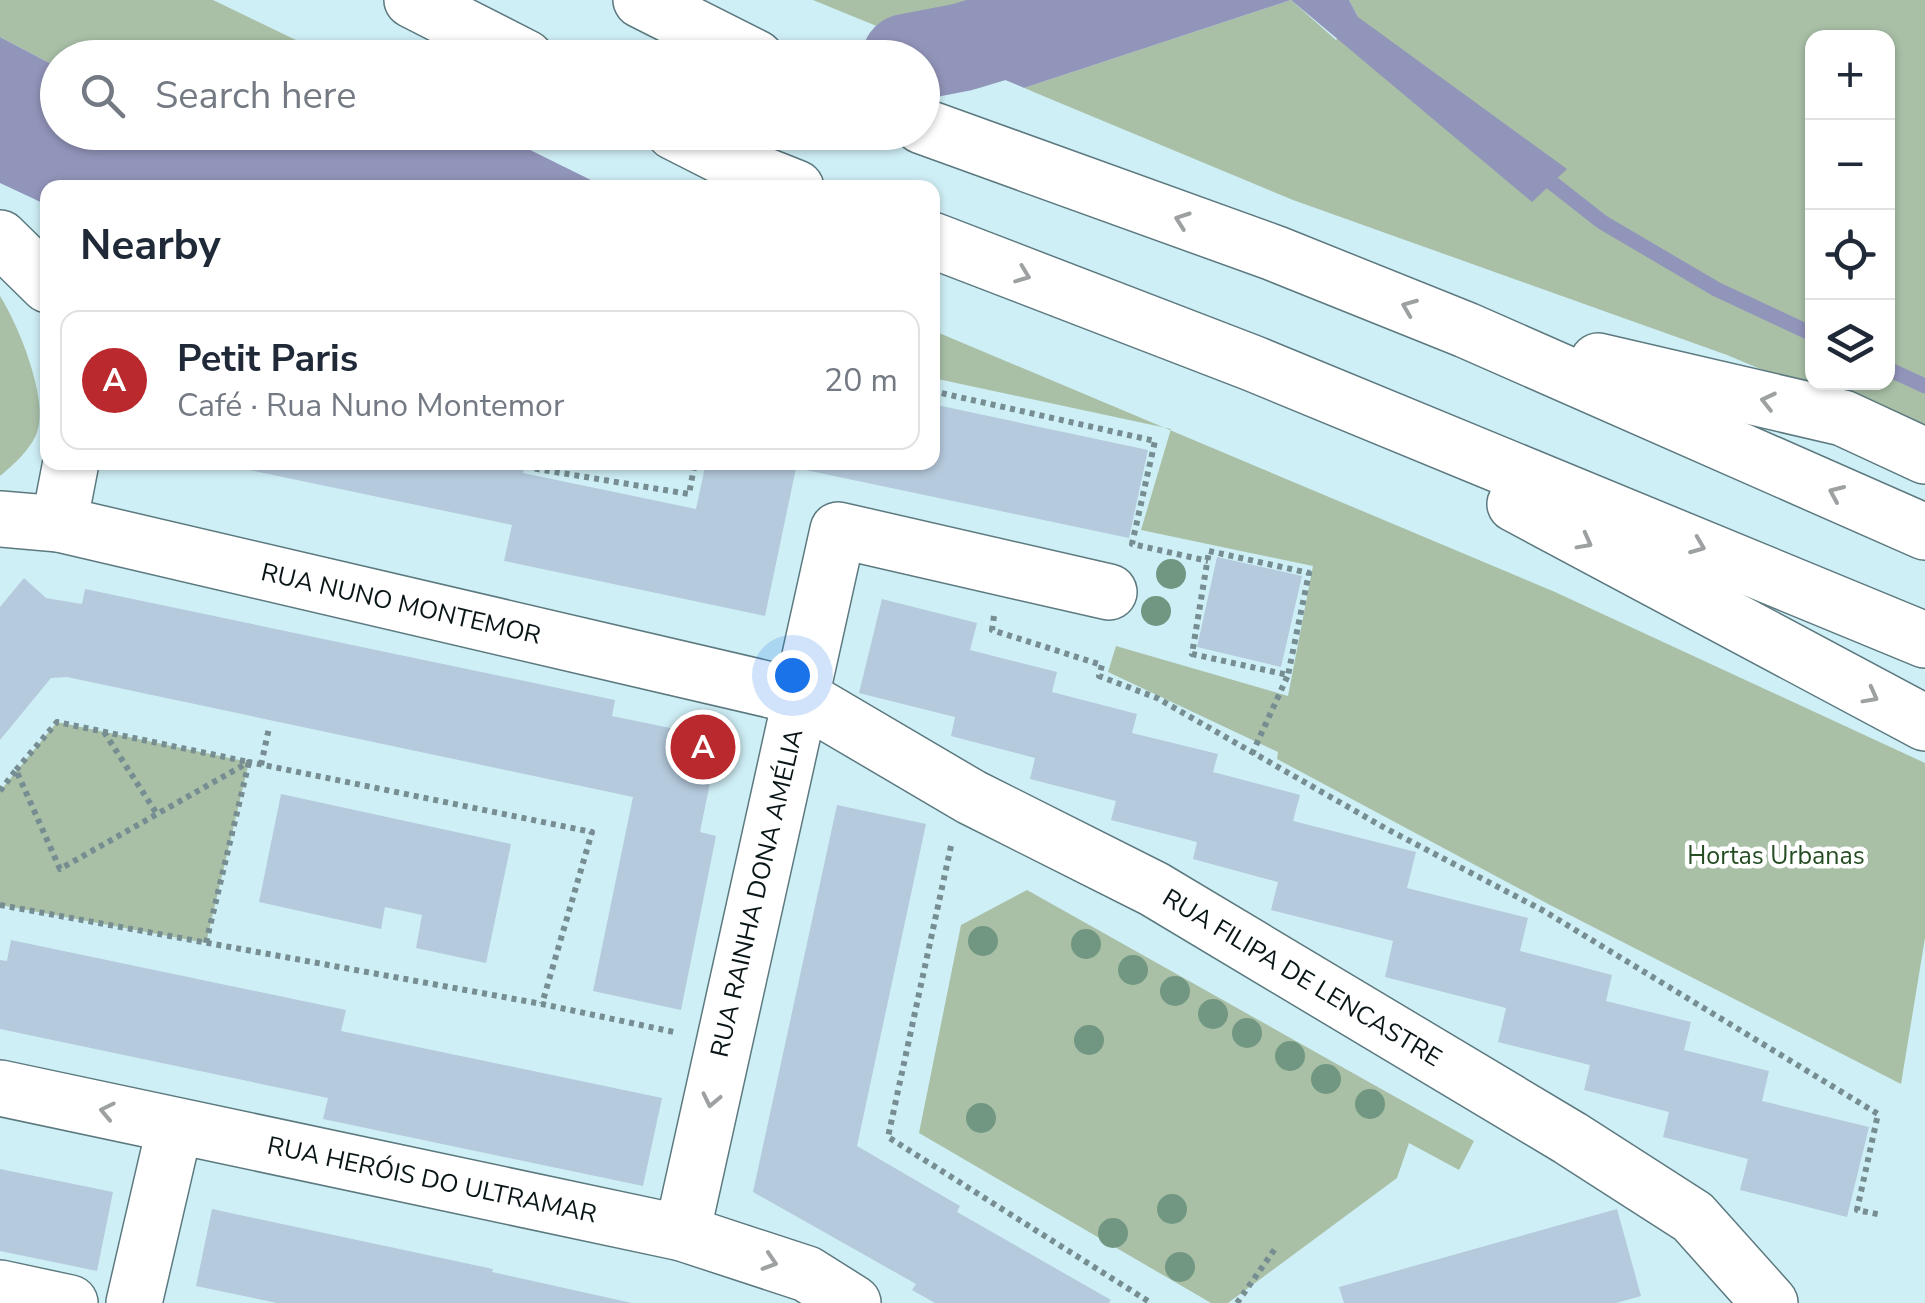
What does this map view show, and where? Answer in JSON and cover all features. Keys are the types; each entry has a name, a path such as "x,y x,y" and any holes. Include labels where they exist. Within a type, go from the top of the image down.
{"main road":[{"path":"412,0 491,40"},
{"path":"641,0 720,40"},
{"path":"940,132 1274,253 1466,330 1925,532"},
{"path":"709,150 776,180"},
{"path":"0,238 40,277"},
{"path":"940,243 1243,360 1925,640"},
{"path":"1466,330 1843,418 1925,456"},
{"path":"1243,360 1925,723"},
{"path":"58,524 69,470"},
{"name":"RUA NUNO MONTEMOR","path":"0,519 58,524 801,697"},
{"name":"RUA RAINHA DONA AMÉLIA","path":"682,1234 838,530 1109,592"},
{"name":"RUA FILIPA DE LENCASTRE","path":"801,697 971,796 1154,890 1570,1138 1694,1217 1770,1303"},
{"name":"RUA HERÓIS DO ULTRAMAR","path":"0,1088 682,1234 807,1274 853,1303"},
{"path":"134,1303 175,1126"},
{"path":"0,1288 70,1303"}],"path":[{"path":"940,393 1155,441 1132,544 1208,561"},
{"path":"543,470 689,494 694,470"},
{"path":"1252,754 1288,675 1309,573 1209,552 1192,654 1288,675"},
{"path":"995,613 992,630 1102,665 1100,676 1157,698 1252,754 1544,911 1878,1114 1858,1210 1882,1215"},
{"path":"0,791 57,722 592,832 542,1004"},
{"path":"262,765 268,728"},
{"path":"104,732 157,814"},
{"path":"16,770 60,869 249,762"},
{"path":"206,943 249,762"},
{"path":"971,796 946,860 888,1137 1150,1303"},
{"path":"0,905 542,1004 724,1042"},
{"path":"1237,1303 1277,1246"}],"green space":[{"path":"0,0 213,0 296,40 40,40 40,58 0,37"},
{"path":"813,0 1027,0 916,40"},
{"path":"1291,0 1336,40 1358,17 1349,0 1925,0 1925,438 1810,390 1895,390 1895,30 1805,30 1805,388 1727,355 1293,200 1024,88"},
{"path":"0,296 30,364 39,421 29,447 0,476"},
{"path":"940,333 1164,427 940,379"},
{"name":"Hortas Urbanas","path":"1171,430 1555,592 1925,763 1925,938 1901,1084 1550,905 1277,759 1278,752 1108,672 1116,646 1288,696 1313,566 1141,530"},
{"path":"57,722 249,762 206,943 0,905 0,791"},
{"path":"1027,890 1474,1141 1459,1170 1409,1143 1397,1178 1228,1303 1211,1303 919,1133 961,925"}],"water":[{"path":"1027,0 1291,0 1024,88 940,52 940,40 916,40"},
{"path":"1291,0 1349,0 1358,17 1567,169 1532,202"},
{"path":"0,37 40,58 40,150 530,150 591,180 40,180 40,202 0,183"}],"pier":[{"path":"940,53 1031,91 1022,92 940,58"},
{"path":"531,150 542,150 601,180 593,180"}],"building":[{"path":"940,406 1148,450 1129,538 806,470 940,470"},
{"path":"250,470 524,470 523,473 696,509 704,470 796,470 765,616 504,561 512,525"},
{"path":"1217,557 1302,576 1281,667 1197,647"},
{"path":"24,578 46,598 82,604 85,589 615,700 612,716 719,738 700,832 716,836 681,1010 593,991 633,797 67,677 51,678 0,740 0,607"},
{"path":"882,599 977,623 970,650 1057,672 1052,692 1137,714 1132,733 1218,754 1213,772 1300,795 1293,821 1416,852 1407,888 1528,918 1520,951 1612,975 1606,1001 1691,1022 1684,1050 1769,1071 1762,1101 1869,1127 1847,1217 1740,1190 1748,1159 1663,1137 1669,1112 1584,1090 1590,1065 1498,1042 1506,1008 1385,977 1393,941 1271,910 1278,882 1193,859 1197,842 1111,820 1116,801 1030,779 1035,758 951,736 955,717 859,693"},
{"path":"281,794 511,844 486,963 416,948 422,915 385,907 381,929 259,902"},
{"path":"837,805 926,824 857,1146 960,1206 957,1212 1111,1300 1109,1303 935,1303 912,1290 916,1284 753,1192"},
{"path":"11,940 346,1010 341,1031 662,1098 643,1186 323,1119 328,1098 0,1029 0,960 7,961"},
{"path":"0,1169 113,1192 97,1271 0,1251"},
{"path":"212,1209 632,1303 277,1303 196,1286"},
{"path":"1617,1209 1641,1296 1616,1303 1344,1303 1339,1287"}],"waterway":[{"path":"940,51 1117,0"},
{"path":"1537,171 1602,222 1716,289 1805,331"},
{"path":"1895,372 1925,386"}],"place":[{"name":"Petit Paris","path":"703,747"}]}
